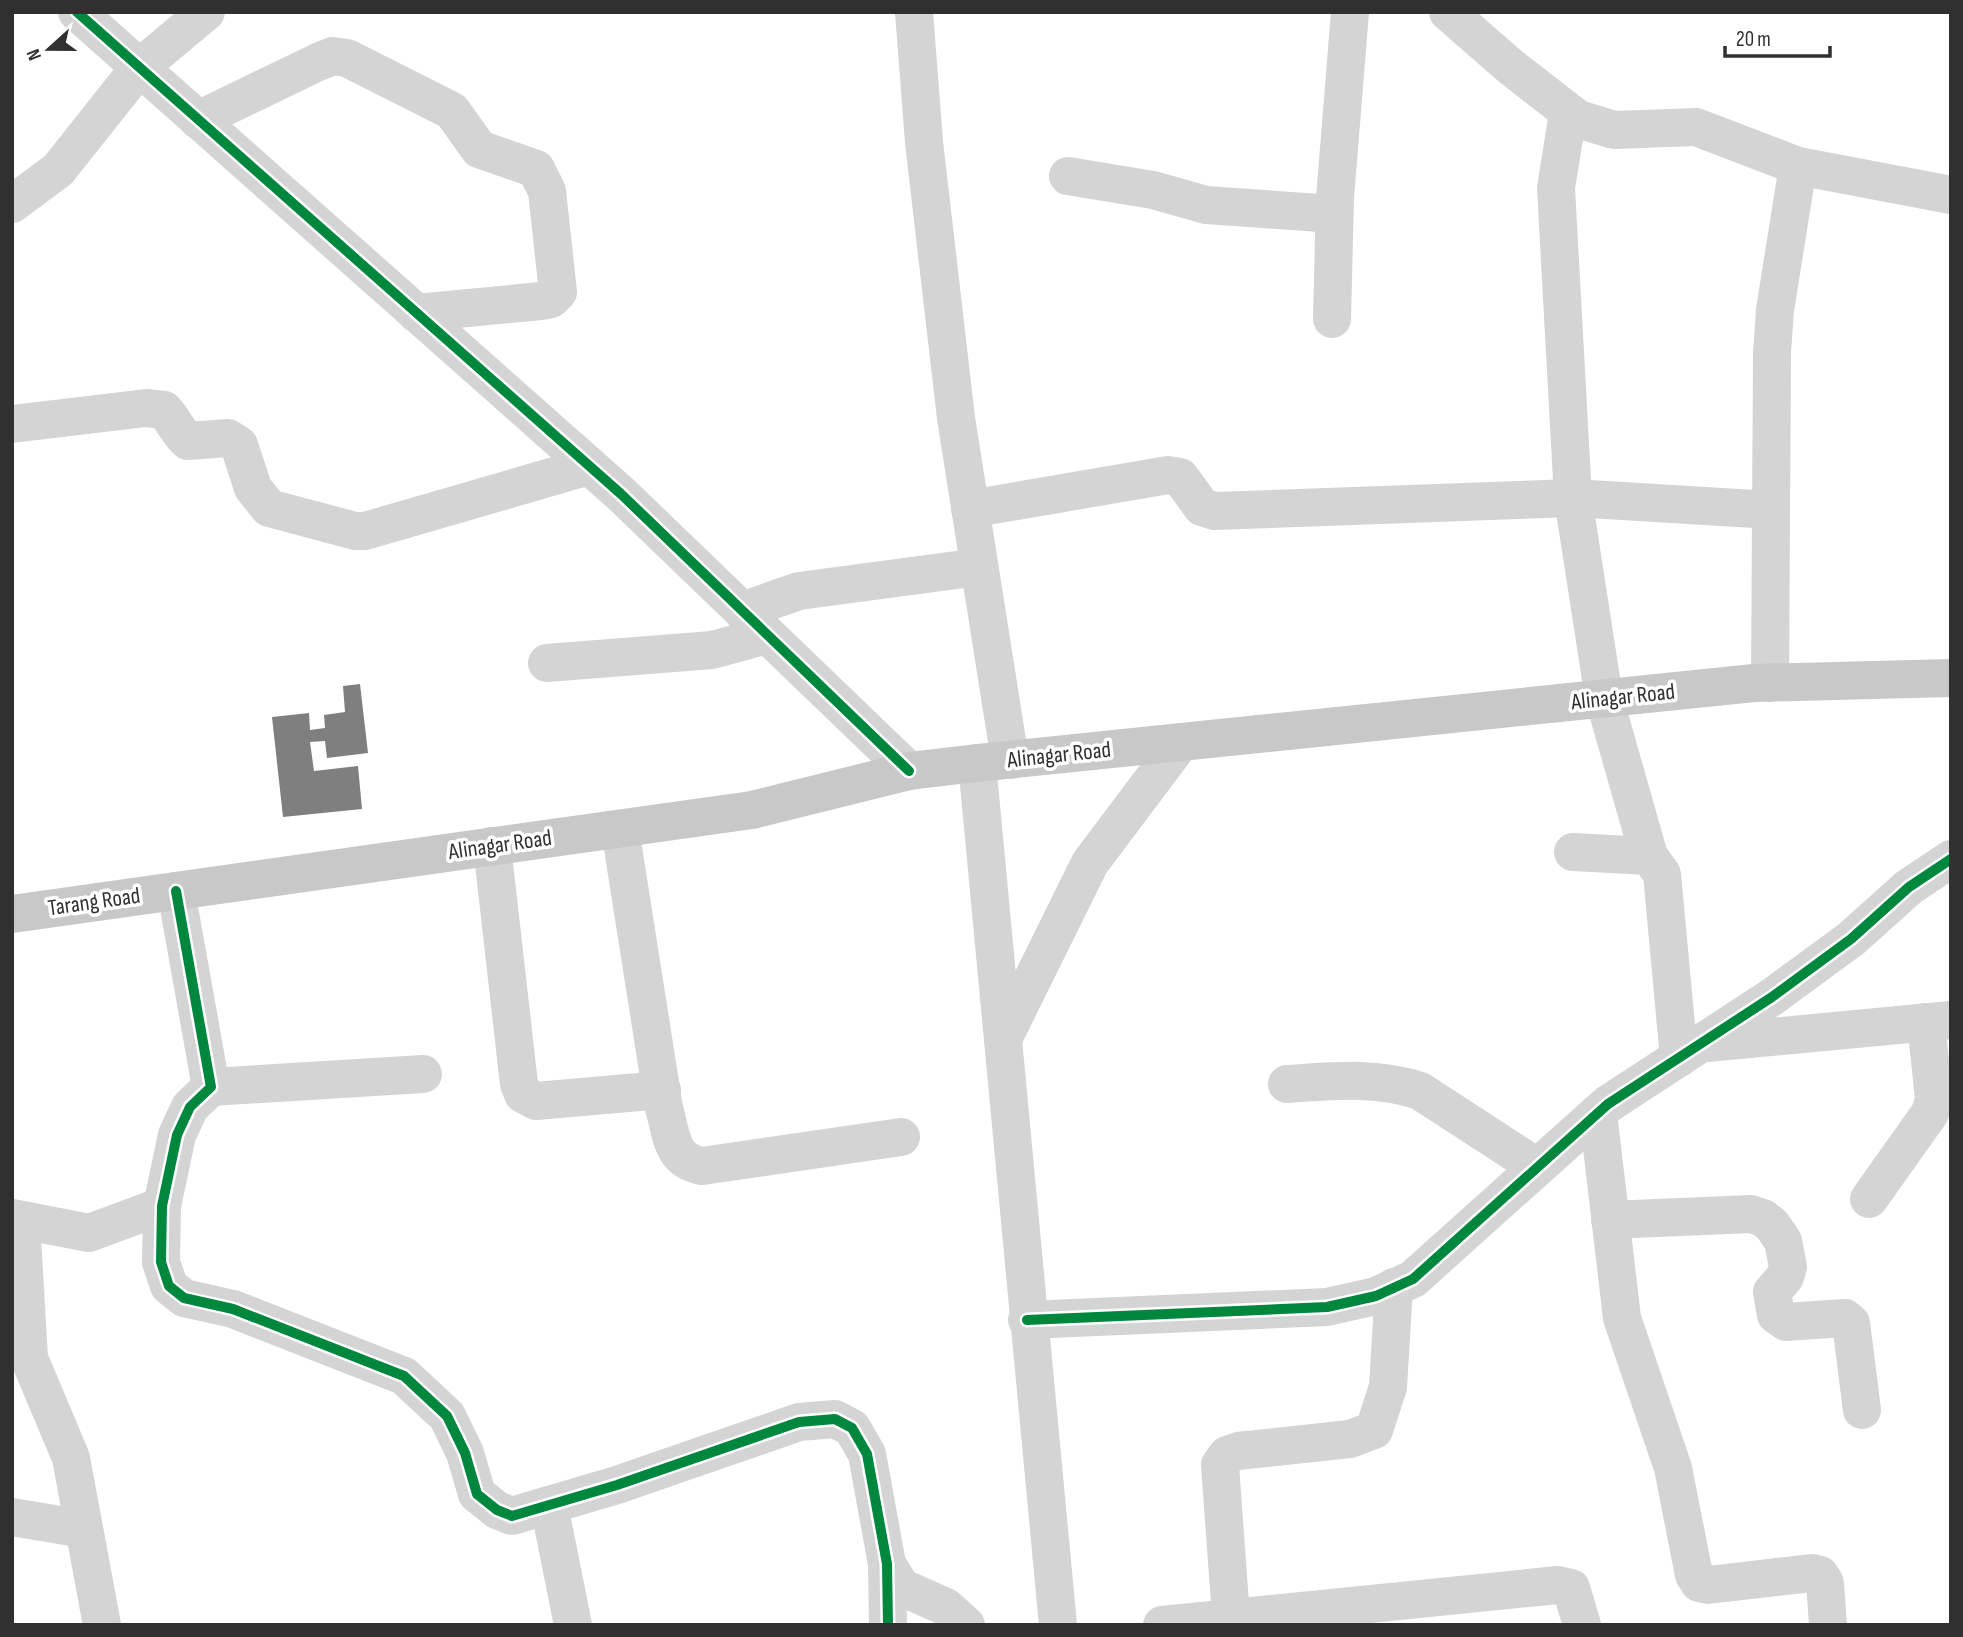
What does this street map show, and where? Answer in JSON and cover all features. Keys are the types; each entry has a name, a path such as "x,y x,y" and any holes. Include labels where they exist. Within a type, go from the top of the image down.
{"main road":[{"name":"Alinagar Road","path":"176,891 752,810 908,771 1770,683 1951,678"},
{"name":"Tarang Road","path":"12,914 176,891"}],"street":[{"path":"76,12 589,466 908,771"},
{"path":"12,204 58,170 139,68 206,12"},
{"path":"914,12 924,142 956,418 979,567 994,761 1003,1039 1027,1320 1058,1625"},
{"path":"1332,319 1334,214 1350,12"},
{"path":"1448,12 1567,113 1614,131 1696,127 1798,166 1951,195"},
{"path":"198,120 318,61 332,56 347,58 452,111 479,149 536,169 547,191 558,292 551,299 541,301 416,313"},
{"path":"1567,113 1556,188 1573,498 1604,698 1649,856 1662,874 1690,1051"},
{"path":"1770,683 1775,310 1798,166"},
{"path":"1068,176 1153,190 1206,205 1334,214"},
{"path":"12,424 146,408 164,410 173,418 178,433 188,441 228,438 239,445 253,488 269,508 355,531 365,531 589,466"},
{"path":"970,509 1168,475 1180,477 1202,507 1214,511 1573,498 1771,510"},
{"path":"547,663 712,650 799,591 979,567"},
{"path":"1003,1039 1090,863 1181,742"},
{"path":"620,829 662,1090 677,1153 688,1163 702,1166 901,1137"},
{"path":"492,846 519,1084 523,1094 536,1101 662,1090"},
{"path":"1573,852 1649,856"},
{"path":"1027,1320 1327,1307 1376,1296 1413,1279 1598,1113 1851,939 1909,887 1951,859"},
{"path":"176,891 211,1087"},
{"path":"1690,1051 1938,1021 1942,1099 1869,1199"},
{"path":"423,1074 211,1087 190,1107 177,1135 162,1206 161,1262 169,1286 184,1298 233,1309 404,1376 447,1416 465,1452 477,1494 497,1510 512,1516 799,1422 835,1419 852,1428 867,1454 887,1564 888,1625"},
{"path":"1287,1084 1363,1079 1405,1086 1420,1091 1537,1167"},
{"path":"1598,1113 1622,1318 1673,1468 1694,1574 1699,1583 1708,1586 1812,1573 1820,1575 1825,1583 1828,1625"},
{"path":"102,1625 71,1458 20,1358 17,1219 89,1233 162,1206"},
{"path":"1610,1220 1751,1214 1773,1225 1783,1241 1788,1267 1785,1277 1772,1292 1776,1315 1786,1322 1845,1318 1851,1323 1862,1410"},
{"path":"1231,1617 1220,1465 1227,1455 1238,1451 1350,1439 1374,1430 1388,1387 1394,1287"},
{"path":"549,1505 573,1625"},
{"path":"12,1517 84,1529"},
{"path":"887,1564 901,1587 946,1607 965,1625"},
{"path":"1162,1625 1558,1585 1571,1588 1582,1625"}],"building":[{"path":"360,684 368,753 327,758 325,741 310,742 314,771 358,766 362,809 283,817 272,717 309,713 310,730 325,728 324,715 345,712 343,686"}],"cycle path":[{"path":"77,12 621,494 909,771"},
{"path":"1027,1320 1327,1307 1376,1296 1413,1279 1608,1104 1772,997 1851,939 1909,887 1951,859"},
{"path":"176,891 211,1087 190,1107 177,1135 162,1206 161,1262 169,1286 184,1298 233,1309 404,1376 447,1416 465,1453 477,1494 497,1510 512,1516 617,1485 799,1422 835,1419 852,1428 867,1454 887,1564 888,1625"}]}
